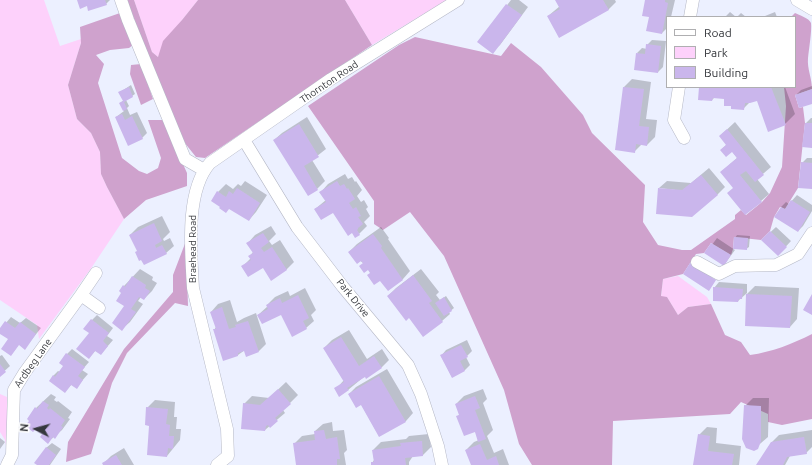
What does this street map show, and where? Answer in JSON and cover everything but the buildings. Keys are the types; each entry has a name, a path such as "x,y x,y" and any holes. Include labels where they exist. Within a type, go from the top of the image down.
{"street":[{"path":"121,0 185,159 204,170"},
{"name":"Thornton Road","path":"204,170 210,163 331,79 458,0"},
{"path":"690,16 693,0"},
{"path":"797,0 812,9"},
{"path":"679,88 674,120 684,138"},
{"name":"Park Drive","path":"244,140 297,227 343,287 408,365 421,394 438,446 442,465"},
{"name":"Braehead Road","path":"204,170 197,190 191,220 191,265 193,288 227,429 228,456 217,465"},
{"path":"697,262 719,274 735,266 776,265 798,254 812,233"},
{"name":"Ardbeg Lane","path":"7,465 12,455 14,390 25,372 96,273"},
{"path":"81,295 99,308"}],"green space":[{"path":"0,0 44,0 60,46 81,39 68,85 77,119 91,133 100,152 101,174 124,219 92,267 39,339 37,325 0,300"},
{"path":"134,0 198,0 182,20 158,57 152,52"},
{"path":"345,0 447,0 372,45"},
{"path":"678,276 707,297 711,304 688,307 678,315 667,297 661,297 663,279"},
{"path":"0,394 7,397 7,451 5,440 0,432"}],"shaded area":[{"path":"125,0 134,0 152,52 158,57 163,41 198,0 345,0 372,45 205,158 196,157 184,142"},
{"path":"120,13 133,45 129,48 110,50 96,55 104,64 98,83 122,158 139,171 147,174 158,168 161,158 148,120 163,120 187,173 187,186 146,200 124,219 101,174 100,152 91,133 77,119 68,85 81,43 80,27"},
{"path":"795,13 804,17 811,23 808,62 812,89 795,95 799,108 803,107 805,123 798,188 785,209 780,207 774,217 770,231 761,240 734,237 731,255 711,243 704,253 696,254 683,274 663,279 661,296 667,297 678,315 688,307 711,304 725,335 741,342 750,355 782,347 812,334 812,419 782,425 768,422 768,414 741,402 730,414 613,421 612,465 532,465 519,444 504,390 444,256 410,212 383,230 374,224 374,201 308,106 399,45 415,37 501,56 511,43 541,67 583,115 592,133 645,185 643,222 658,245 682,250 691,250 735,219 735,215 741,210 746,215 762,202 770,193 782,167 786,106 784,88 796,88 796,16 792,16"},
{"path":"141,64 153,99 141,105 130,74 131,65"},
{"path":"186,241 188,306 175,303 127,353 112,383 91,454 66,462 68,442 124,349 173,292 173,275"}]}
